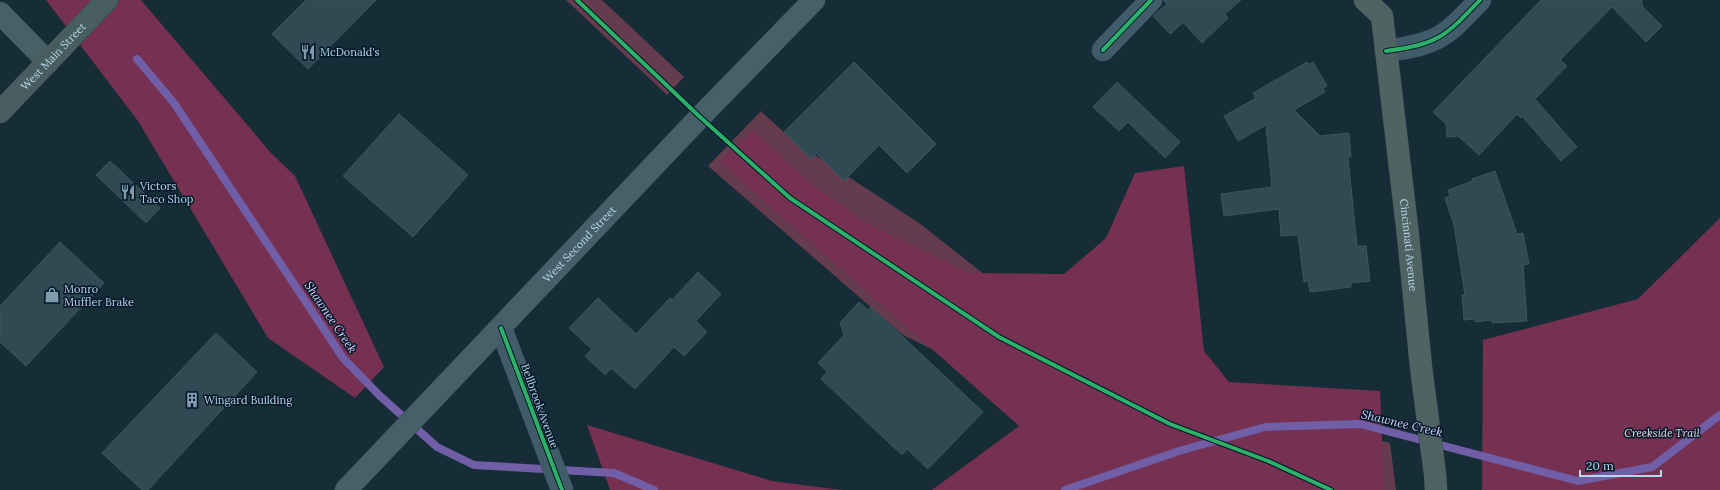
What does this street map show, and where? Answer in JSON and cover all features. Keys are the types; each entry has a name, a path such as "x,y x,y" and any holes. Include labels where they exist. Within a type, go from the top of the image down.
{"highway":[{"path":"1365,0 1381,8"},
{"name":"Cincinnati Avenue","path":"1381,8 1435,482"}],"main road":[{"name":"West Main Street","path":"0,112 107,0"},
{"name":"West Second Street","path":"346,490 700,117 814,0"},
{"path":"0,13 48,62"}],"street":[{"path":"1103,50 1151,0"},
{"path":"1386,51 1416,47 1441,37 1454,28 1480,0"},
{"name":"Bellbrook Avenue","path":"501,328 562,490"}],"shaded area":[{"path":"566,0 602,0 684,77 667,95"},
{"path":"761,111 792,140 919,223 1018,301 1356,435 1390,443 1396,490 1227,490 1181,470 903,335 708,166"}],"green space":[{"path":"46,0 141,0 271,153 295,176 384,367 355,398 268,338 138,121"},
{"path":"753,131 810,183 866,223 968,273 1064,274 1106,238 1135,173 1184,166 1204,351 1229,382 1380,391 1384,490 932,490 1019,426 720,162"},
{"name":"Creekside Trail","path":"1720,218 1720,490 1482,490 1483,340 1638,299"},
{"path":"587,425 772,481 842,490 610,490"}],"building":[{"name":"McDonald's","path":"306,0 376,0 308,69 272,34"},
{"path":"1163,0 1241,0 1225,14 1228,18 1202,43 1183,22 1171,34 1153,16 1167,4"},
{"path":"1541,0 1642,0 1642,6 1662,26 1646,42 1612,7 1560,60 1567,66 1535,99 1577,147 1561,161 1522,116 1521,118 1517,114 1479,155 1458,136 1447,137 1446,124 1433,112"},
{"path":"854,62 936,144 907,173 879,145 844,181 816,153 811,159 784,132"},
{"path":"1307,62 1308,65 1313,62 1327,86 1323,88 1325,92 1294,110 1320,136 1349,133 1351,157 1348,157 1357,246 1366,246 1370,281 1351,283 1351,287 1310,292 1308,281 1304,282 1298,235 1281,236 1279,209 1224,216 1221,194 1272,187 1266,125 1238,141 1224,116 1256,98 1253,93"},
{"path":"1117,82 1180,142 1165,158 1128,122 1119,131 1093,107"},
{"path":"399,114 468,175 413,237 343,176"},
{"name":"Victors Taco Shop","path":"110,161 160,208 146,223 96,175"},
{"path":"1495,171 1517,234 1523,233 1529,264 1523,265 1527,321 1492,323 1492,320 1475,322 1475,319 1464,320 1462,295 1465,295 1454,225 1445,198 1450,196 1448,190 1473,181 1472,179"},
{"name":"Monro Muffler Brake","path":"60,242 104,283 26,366 0,342 0,306"},
{"path":"698,272 721,294 696,321 707,332 684,356 674,347 635,389 611,368 605,375 585,356 592,349 569,328 598,298 636,334 670,298 672,300"},
{"path":"859,302 868,310 871,307 983,412 928,469 907,449 902,455 821,379 827,372 818,363 844,335 840,323"},
{"name":"Wingard Building","path":"216,333 257,372 148,490 142,490 102,453"}],"waterway":[{"name":"Shawnee Creek","path":"137,59 174,103 343,358 379,395 437,447 474,465 614,473 654,490"},
{"name":"Shawnee Creek","path":"1065,490 1179,451 1265,427 1360,424 1578,481 1652,467 1720,415"}],"cycle path":[{"path":"577,0 700,117 790,198 999,337 1170,424 1268,461 1331,490"},
{"path":"1103,50 1151,0"},
{"path":"1386,51 1418,45 1439,37 1458,23 1480,0"},
{"path":"501,328 562,490"}],"place":[{"name":"McDonald's","path":"308,52"},
{"name":"Victors Taco Shop","path":"128,192"},
{"name":"Monro Muffler Brake","path":"52,295"},
{"name":"Wingard Building","path":"192,400"}]}
